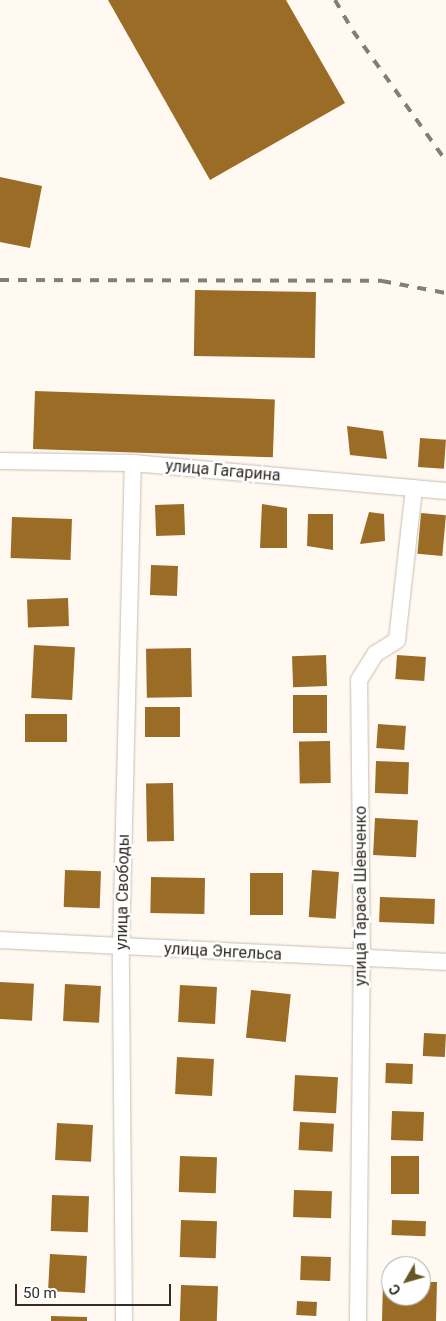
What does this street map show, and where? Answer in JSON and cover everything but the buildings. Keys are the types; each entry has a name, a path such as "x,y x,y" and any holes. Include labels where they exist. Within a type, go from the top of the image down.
{"street":[{"name":"улица Гагарина","path":"0,461 133,463 446,491"},
{"name":"улица Свободы","path":"124,1321 121,947 133,463"},
{"name":"улица Тараса Шевченко","path":"358,1321 362,959 359,680 375,654 397,640 414,488"},
{"name":"улица Энгельса","path":"0,940 446,962"}],"railway":[{"path":"335,0 353,31 446,161"},
{"path":"0,280 382,281 446,293"}]}
